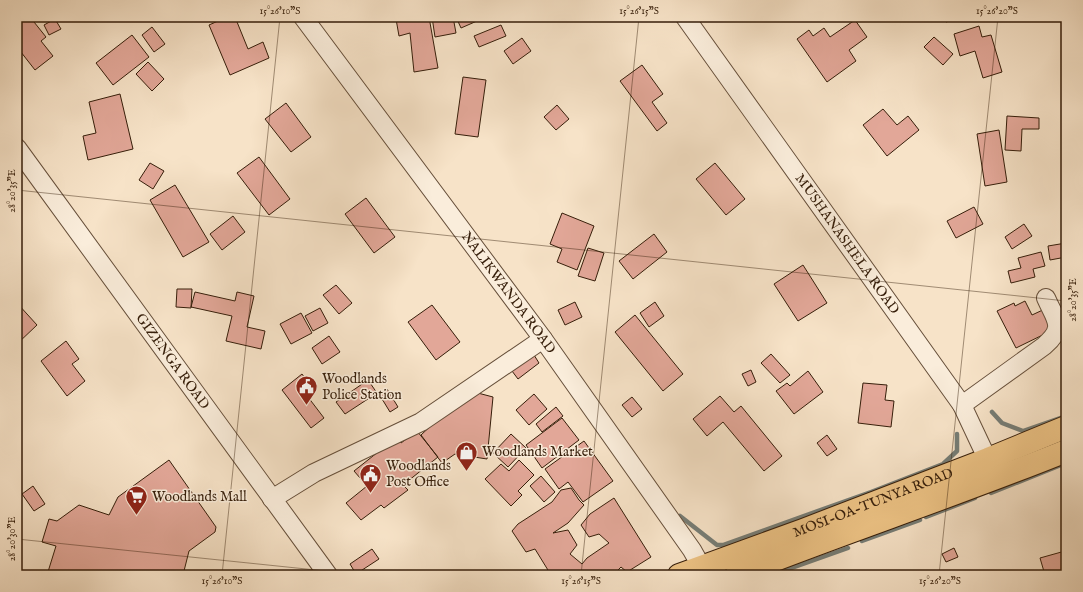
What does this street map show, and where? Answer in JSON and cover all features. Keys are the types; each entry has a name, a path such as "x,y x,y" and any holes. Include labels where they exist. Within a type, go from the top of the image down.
{"main road":[{"name":"MOSI-OA-TUNYA ROAD","path":"679,575 704,570 1066,427"},
{"name":"MOSI-OA-TUNYA ROAD","path":"736,575 809,546 996,480 1066,451"}],"street":[{"name":"NALIKWANDA ROAD","path":"303,17 543,339 692,550 704,570"},
{"name":"MUSHANASHELA ROAD","path":"685,17 962,405 988,459 996,480"},
{"name":"GIZENGA ROAD","path":"17,148 205,404 328,575"},
{"path":"962,405 1044,346 1055,336 1058,327 1046,298"},
{"path":"272,499 314,473 421,422 543,339"}],"building":[{"path":"17,17 30,17 46,37 41,41 53,56 35,70 17,47"},
{"path":"227,17 235,17 248,49 263,42 269,58 230,75 209,25"},
{"path":"405,17 429,17 438,68 414,72 410,33 399,36 396,19"},
{"path":"432,17 453,17 456,33 435,37"},
{"path":"456,17 475,17 477,21 461,28"},
{"path":"944,17 963,17 946,22"},
{"path":"55,19 61,29 49,35 44,25"},
{"path":"855,20 867,37 849,50 856,61 827,82 797,39 809,30 813,36 824,28 830,37"},
{"path":"501,25 506,36 479,47 474,36"},
{"path":"979,26 982,37 991,35 1002,72 983,78 975,51 960,56 954,34"},
{"path":"152,27 165,44 154,52 142,35"},
{"path":"132,35 149,57 113,85 96,63"},
{"path":"934,37 953,54 943,65 924,47"},
{"path":"522,38 531,51 513,64 504,51"},
{"path":"148,62 164,79 152,91 136,74"},
{"path":"642,65 663,94 652,102 667,123 657,131 620,81"},
{"path":"463,77 486,80 478,137 455,134"},
{"path":"120,94 133,149 88,160 83,136 96,133 89,102"},
{"path":"286,103 311,137 291,152 265,119"},
{"path":"557,105 569,119 556,130 544,117"},
{"path":"883,109 897,125 908,116 919,130 887,156 863,125"},
{"path":"1007,116 1039,118 1039,129 1022,129 1021,151 1005,150"},
{"path":"999,130 1007,182 985,186 977,134"},
{"path":"259,157 290,199 269,215 237,173"},
{"path":"150,163 164,171 153,189 139,180"},
{"path":"715,163 745,199 726,215 696,179"},
{"path":"175,185 209,242 183,257 150,200"},
{"path":"366,198 395,237 374,253 345,214"},
{"path":"974,207 983,224 956,238 947,221"},
{"path":"562,213 594,226 577,270 557,262 562,249 550,244"},
{"path":"233,216 245,232 222,250 210,234"},
{"path":"1024,224 1032,236 1012,249 1005,237"},
{"path":"654,234 667,252 633,279 619,261"},
{"path":"1066,243 1066,257 1050,260 1048,246"},
{"path":"588,248 604,253 595,281 578,276"},
{"path":"1041,252 1045,266 1033,269 1035,277 1011,283 1008,271 1021,268 1018,258"},
{"path":"803,265 827,303 798,321 774,284"},
{"path":"336,285 352,303 339,314 323,295"},
{"path":"177,289 192,289 191,308 176,307"},
{"path":"195,292 235,301 237,292 254,296 247,327 265,331 261,349 226,341 232,316 191,307"},
{"path":"1025,301 1032,315 1047,308 1057,328 1016,348 997,311 1014,303 1015,306"},
{"path":"575,302 582,317 565,325 558,310"},
{"path":"655,302 664,316 649,327 640,313"},
{"path":"17,303 37,325 17,344"},
{"path":"432,305 460,342 436,360 408,322"},
{"path":"320,308 328,323 313,331 305,316"},
{"path":"301,313 312,333 291,344 280,324"},
{"path":"635,315 683,374 663,391 615,332"},
{"path":"329,336 340,352 322,364 312,348"},
{"path":"66,341 79,359 72,364 85,381 67,396 41,361"},
{"path":"771,354 790,375 780,383 761,363"},
{"path":"534,355 539,363 518,379 512,371"},
{"path":"751,370 756,382 748,386 742,374"},
{"path":"808,371 823,392 794,414 776,391 787,383 790,386"},
{"name":"Woodlands Police Station","path":"302,374 315,391 308,397 324,418 311,428 282,390"},
{"path":"368,380 377,393 345,414 336,402"},
{"path":"863,383 887,385 885,400 894,401 891,427 858,423"},
{"path":"387,389 398,407 390,412 379,394"},
{"path":"474,392 493,397 487,459 455,454 442,463 421,435 455,403"},
{"path":"534,394 547,409 529,425 516,410"},
{"path":"720,396 734,412 741,406 782,456 764,471 723,422 707,436 693,419"},
{"path":"632,397 642,409 632,417 622,405"},
{"path":"556,407 563,416 542,432 536,424"},
{"path":"562,418 579,440 542,468 526,445"},
{"path":"417,431 438,457 403,485 408,490 384,508 381,505 361,520 346,503 367,486 354,471 397,437 401,443"},
{"path":"511,434 526,448 508,467 493,453"},
{"path":"827,435 837,449 827,456 817,443"},
{"path":"584,441 613,481 583,502 568,482 559,489 545,469"},
{"name":"Woodlands Mall","path":"169,460 216,527 215,532 189,551 183,575 47,575 56,546 42,542 49,519 57,521 79,505 109,515 118,497"},
{"path":"519,460 534,475 518,491 522,495 511,506 485,479 501,464 509,471"},
{"path":"541,476 555,492 544,502 530,486"},
{"path":"33,486 45,504 34,511 22,494"},
{"path":"571,488 584,505 568,523 553,533 568,530 577,545 570,554 582,564 587,558 609,543 599,534 589,537 581,525 590,514 614,498 651,557 627,572 621,567 613,575 551,575 535,549 526,552 512,531 518,524 552,502 561,490"},
{"path":"954,548 958,557 946,562 942,554"},
{"path":"372,549 379,559 356,574 350,564"},
{"path":"1065,551 1066,575 1045,575 1040,558"}],"waterway":[{"path":"992,412 1002,423 1023,431 1066,416"},
{"path":"680,516 717,545 723,545 871,492 943,464 957,451 957,434"},
{"path":"991,493 1066,463"},
{"path":"926,517 975,498"},
{"path":"862,541 920,520"},
{"path":"772,575 848,548"}],"place":[{"name":"Woodlands Police Station","path":"306,406"},
{"name":"Woodlands Market","path":"467,472"},
{"name":"Woodlands Post Office","path":"371,494"},
{"name":"Woodlands Mall","path":"136,516"}]}
